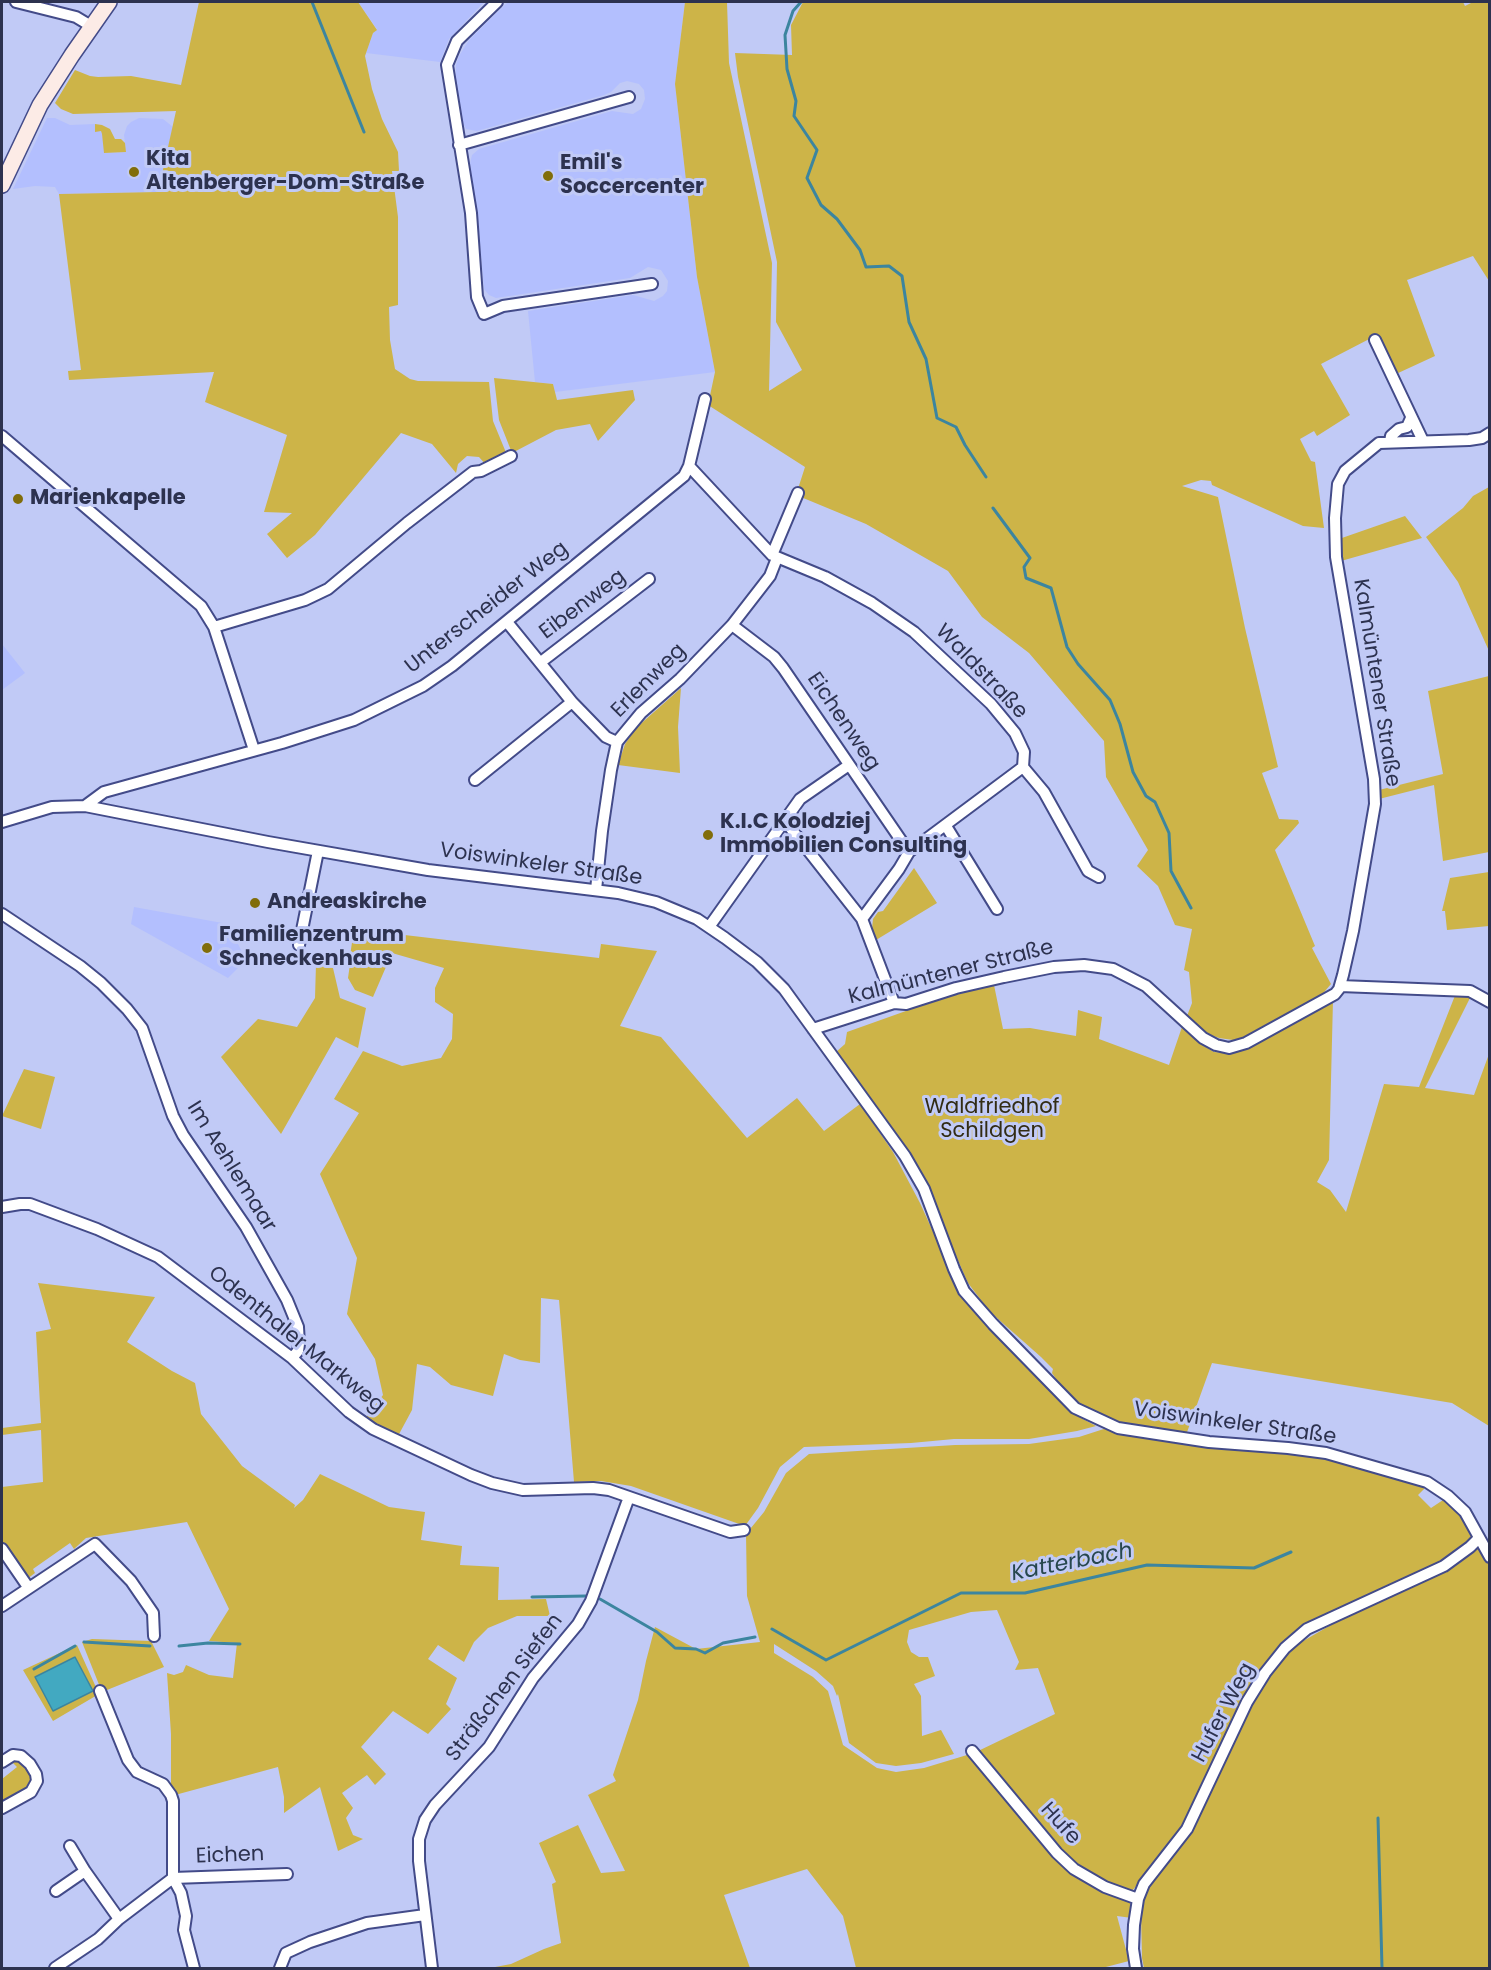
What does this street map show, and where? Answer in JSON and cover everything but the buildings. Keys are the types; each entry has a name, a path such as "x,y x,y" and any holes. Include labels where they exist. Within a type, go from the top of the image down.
{"main road":[{"path":"2,185 36,113 91,26 109,2"}],"street":[{"path":"16,2 76,17 91,26"},
{"path":"497,2 457,41 447,66 471,213 477,297 484,314 503,306 652,284"},
{"path":"459,145 629,97"},
{"path":"1375,340 1423,441"},
{"name":"Unterscheider Weg","path":"85,806 104,792 311,735 354,720 398,700 452,666 684,476 689,466 705,399"},
{"name":"Kalmüntener Straße","path":"1390,442 1391,436 1399,429 1407,427 1411,418"},
{"name":"Kalmüntener Straße","path":"813,1029 894,1003 906,1004 966,986 1032,971 1072,965 1094,966 1118,972 1148,987 1203,1038 1220,1047 1228,1048 1246,1043 1335,994 1340,986 1353,931 1373,822 1375,790 1336,557 1335,527 1341,476 1377,444 1469,440 1482,438 1490,433"},
{"path":"3,441 201,606 214,627 254,750"},
{"path":"214,627 305,600 328,589 473,472 481,471 511,456"},
{"name":"Waldstraße","path":"689,466 774,557 825,577 872,603 914,632 990,704 1015,733 1024,752 1023,767"},
{"path":"774,557 798,494"},
{"name":"Erlenweg","path":"596,890 602,831 617,742 641,713 680,679 732,625 770,576 774,557"},
{"name":"Eibenweg","path":"541,662 649,579"},
{"path":"507,622 572,702 606,737 617,742"},
{"name":"Eichenweg","path":"732,625 774,657 909,852"},
{"path":"475,780 572,702"},
{"path":"710,927 800,799 849,765"},
{"path":"862,919 909,852 1023,767 1044,792 1088,871 1099,877"},
{"name":"Voiswinkeler Straße","path":"2,822 52,807 85,806 428,870 596,890 656,902 677,910 710,927 757,962 775,979 905,1156 924,1189 964,1291 1075,1408 1118,1428 1209,1442 1326,1453 1426,1482 1448,1496 1465,1512 1490,1557"},
{"path":"785,820 862,919 894,1003"},
{"path":"946,826 997,909"},
{"path":"299,945 318,851"},
{"name":"Im Aehlemaar","path":"2,914 80,966 101,983 142,1028 172,1116 246,1227 287,1300 298,1327 298,1351 292,1358"},
{"path":"1340,986 1470,992 1490,1002"},
{"name":"Odenthaler Markweg","path":"2,1207 30,1204 98,1229 158,1257 292,1358 349,1412 373,1429 471,1475 492,1483 523,1490 593,1488 609,1490 730,1532 744,1530"},
{"name":"Sträßchen Siefen","path":"432,1968 418,1849 421,1829 435,1805 489,1747 533,1678 578,1624 591,1601 629,1497"},
{"name":"Hufer Weg","path":"1137,1968 1133,1949 1138,1899 1144,1884 1187,1829 1247,1702 1265,1673 1285,1648 1307,1629 1444,1566 1479,1538"},
{"path":"2,1606 95,1544 130,1581 153,1612 154,1636"},
{"path":"2,1549 28,1587"},
{"name":"Eichen","path":"100,1691 128,1760 137,1772 163,1784 171,1795 173,1801 173,1878 181,1893 186,1916 184,1930 194,1968"},
{"name":"Hufe","path":"972,1751 1057,1853 1074,1869 1105,1887 1138,1899"},
{"path":"2,1762 13,1755 21,1756 30,1764 37,1781 31,1792 2,1808"},
{"path":"70,1846 119,1919"},
{"path":"56,1890 85,1871"},
{"name":"Eichen","path":"56,1968 98,1939 119,1919 173,1878 287,1874"},
{"path":"280,1968 286,1953 320,1938 367,1923 425,1915"}],"shaded area":[{"path":"358,2 484,2 449,39 440,62 366,53 373,33 377,29"},
{"path":"508,2 685,2 675,84 697,277 715,372 555,392 553,384 535,382 528,311 633,295 654,301 667,291 668,281 661,270 648,267 630,278 496,298 484,289 470,164 472,155 479,149 612,111 633,114 641,109 645,99 644,90 639,84 627,81 620,83 604,95 477,131 466,129 462,121 455,85 456,65 469,40"},
{"path":"47,118 55,118 70,125 95,124 95,131 101,131 105,153 126,152 124,135 131,122 139,118 163,119 173,127 158,192 59,194 55,187 35,186 13,189"},
{"path":"2,644 25,673 2,690"},
{"name":"Familienzentrum Schneckenhaus","path":"134,907 228,924 246,960 228,978 131,924"},
{"path":"75,1657 93,1691 53,1711 35,1677"}],"green space":[{"path":"199,2 358,2 377,30 373,33 365,56 372,89 382,119 398,152 399,171 392,171 398,217 398,305 389,307 390,340 395,369 410,379 418,381 489,382 493,421 507,455 487,466 479,457 467,456 458,464 456,473 432,444 401,433 315,535 287,558 267,534 292,513 264,512 287,435 205,402 214,372 69,380 68,371 81,370 59,194 158,192 176,111 73,114 61,109 55,103 75,70 90,76 131,76 181,85"},
{"path":"685,2 727,2 729,63 772,263 769,391 802,370 776,322 777,262 735,53 792,55 791,25 803,2 1463,2 1465,6 1473,2 1489,2 1489,281 1473,256 1407,280 1435,356 1396,374 1377,335 1321,364 1350,415 1317,436 1314,431 1300,439 1311,461 1315,462 1324,528 1303,526 1212,485 1211,481 1201,480 1182,486 1218,497 1245,628 1278,767 1262,773 1279,819 1298,820 1299,823 1275,850 1315,946 1312,948 1331,984 1320,997 1241,1039 1219,1038 1208,1034 1187,1016 1192,1003 1189,972 1184,970 1192,929 1175,925 1158,886 1137,866 1148,850 1106,777 1104,741 1029,653 982,617 948,571 866,524 796,495 805,467 708,405 715,372 697,277 675,84"},
{"path":"95,124 110,129 115,139 121,139 125,143 126,152 104,153 102,134 101,131 95,132"},
{"path":"494,378 553,384 557,400 633,390 635,400 598,441 590,424 556,430 512,453 499,420"},
{"path":"1489,487 1489,651 1458,582 1426,537 1463,508 1473,496"},
{"path":"1405,516 1422,538 1341,561 1339,539"},
{"path":"1489,676 1489,852 1443,861 1434,785 1379,799 1379,790 1443,774 1428,691"},
{"path":"681,688 678,727 680,773 618,765 625,744 636,728"},
{"path":"914,868 937,903 876,940 872,929 873,919 878,912 883,911"},
{"path":"1489,872 1489,926 1447,930 1445,911 1442,911 1450,878"},
{"path":"354,929 599,958 601,944 657,951 620,1026 661,1037 747,1138 797,1098 824,1131 860,1104 893,1152 920,1203 959,1289 981,1319 1034,1366 1067,1407 1096,1426 1029,1439 954,1439 804,1447 780,1467 758,1508 745,1526 631,1486 601,1481 574,1482 559,1300 541,1298 540,1363 520,1360 504,1354 493,1396 451,1385 430,1367 417,1364 412,1410 398,1436 373,1422 366,1417 383,1395 375,1359 347,1314 357,1258 320,1174 359,1113 334,1099 363,1051 402,1066 441,1058 452,1039 453,1014 435,1002 435,988 444,968 392,953 373,997 355,990 348,978 350,964 344,962 345,955 350,956"},
{"path":"316,964 333,968 340,998 366,1008 358,1048 336,1037 281,1134 221,1057 258,1019 297,1027 315,998"},
{"name":"Waldfriedhof Schildgen","path":"994,985 1003,1029 1030,1028 1076,1036 1078,1010 1102,1017 1099,1039 1169,1065 1183,1024 1204,1046 1214,1052 1227,1053 1244,1050 1333,1000 1329,1160 1317,1182 1330,1190 1346,1212 1384,1084 1419,1087 1456,993 1472,994 1425,1088 1474,1095 1489,1054 1489,1426 1452,1403 1212,1363 1186,1435 1111,1423 1092,1415 1067,1395 1052,1373 1053,1369 989,1311 968,1283 930,1198 903,1146 836,1052 845,1044 847,1032 962,991"},
{"path":"24,1069 55,1077 41,1129 2,1116"},
{"path":"38,1283 155,1297 127,1342 195,1383 201,1414 242,1466 295,1505 294,1508 303,1500 320,1474 389,1507 425,1512 421,1540 462,1546 460,1565 499,1567 498,1600 546,1599 550,1616 517,1616 488,1628 474,1642 464,1662 438,1645 428,1659 457,1678 446,1704 451,1709 428,1734 393,1711 361,1747 386,1774 375,1785 367,1775 342,1793 353,1808 346,1818 353,1835 363,1839 338,1851 320,1787 284,1813 284,1797 278,1767 175,1795 171,1786 171,1734 167,1673 174,1675 183,1672 186,1665 209,1675 233,1678 237,1643 209,1641 229,1609 187,1522 86,1538 74,1549 70,1543 33,1569 35,1573 27,1579 2,1543 2,1487 43,1482 41,1430 2,1435 2,1428 41,1423 36,1332 51,1329"},
{"path":"1110,1427 1239,1449 1283,1449 1329,1455 1425,1488 1418,1495 1431,1508 1446,1498 1466,1513 1479,1536 1456,1555 1292,1641 1290,1639 1283,1646 1249,1692 1195,1807 1179,1834 1132,1891 1125,1892 1111,1886 1075,1866 1054,1845 976,1752 1055,1714 1038,1668 1015,1670 1019,1662 997,1610 971,1612 909,1630 907,1642 911,1652 919,1657 928,1657 935,1676 914,1684 921,1696 922,1736 941,1730 954,1754 921,1763 896,1766 876,1763 849,1743 838,1694 837,1696 833,1686 816,1671 774,1644 774,1653 813,1677 828,1691 843,1745 877,1768 896,1772 924,1768 972,1755 1061,1860 1083,1877 1124,1897 1130,1903 1132,1918 1117,1916 1129,1961 1102,1968 856,1968 843,1916 807,1869 724,1895 750,1968 490,1968 511,1964 561,1943 552,1884 556,1882 539,1843 578,1825 601,1873 625,1871 588,1795 616,1781 613,1775 638,1700 655,1627 696,1649 760,1642 747,1596 746,1534 764,1512 786,1473 809,1454 955,1445 1029,1444 1079,1437"},
{"path":"1482,1541 1490,1551 1489,1968 1144,1968 1141,1914 1145,1890 1176,1849 1242,1722 1271,1673 1288,1652 1298,1644 1343,1618 1460,1563"},
{"path":"92,1639 151,1641 164,1667 102,1692 82,1642"},
{"path":"77,1645 99,1694 53,1721 23,1670"},
{"path":"10,1760 21,1760 33,1777 28,1788 2,1802 2,1779 17,1767"}],"waterway":[{"path":"312,2 364,132"},
{"path":"801,2 793,11 785,35 787,69 796,101 794,116 817,150 807,178 821,205 837,219 860,250 866,267 889,266 902,276 909,322 926,359 937,418 956,427 986,477"},
{"path":"993,508 1030,558 1024,567 1026,578 1051,588 1067,647 1078,664 1110,700 1120,724 1133,772 1146,796 1155,802 1169,833 1171,871 1191,908"},
{"name":"Katterbach","path":"772,1629 826,1660 961,1593 1025,1593 1147,1565 1254,1568 1291,1552"},
{"name":"Katterbach","path":"532,1597 586,1596"},
{"name":"Katterbach","path":"600,1599 657,1632 675,1648 696,1649 705,1653 723,1643 755,1637"},
{"name":"Katterbach","path":"84,1642 150,1646"},
{"name":"Katterbach","path":"179,1646 208,1643 240,1644"},
{"name":"Katterbach","path":"34,1669 75,1646"},
{"path":"1378,1818 1382,1968"}],"place":[{"name":"Kita Altenberger-Dom-Straße","path":"134,172"},
{"name":"Emil's Soccercenter","path":"548,176"},
{"name":"Marienkapelle","path":"18,499"},
{"name":"K.I.C Kolodziej Immobilien Consulting","path":"708,835"},
{"name":"Andreaskirche","path":"255,903"},
{"name":"Familienzentrum Schneckenhaus","path":"207,948"}]}
